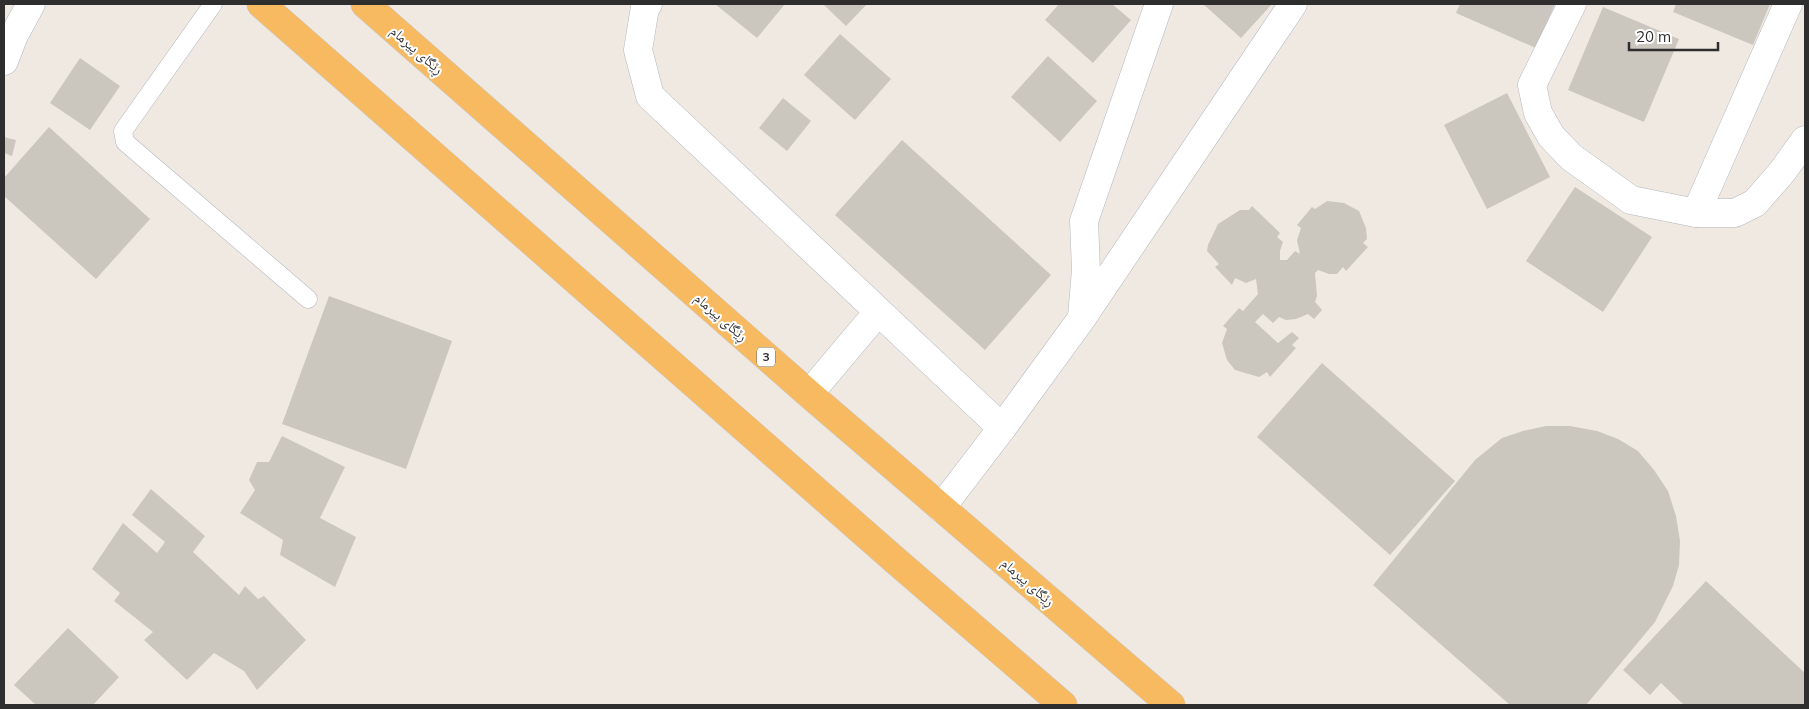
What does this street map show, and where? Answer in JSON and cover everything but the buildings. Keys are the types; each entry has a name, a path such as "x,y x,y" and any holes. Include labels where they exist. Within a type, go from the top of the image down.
{"highway":[{"path":"261,4 1063,705"},
{"name":"ڕێگای پیرمام","path":"365,4 808,394 1171,705"}],"street":[{"path":"4,61 14,35 31,4"},
{"path":"1082,318 1086,270 1084,221 1159,4"},
{"path":"941,508 1082,318 1293,4"},
{"path":"1572,4 1532,85 1538,113 1551,136 1572,157 1631,200 1696,213 1735,213 1755,203 1782,172 1805,140"},
{"path":"1696,213 1788,4"},
{"path":"648,5 638,50 650,96 1002,428"},
{"path":"808,394 878,312"}],"lane":[{"path":"213,4 123,131 125,142 308,299"}]}
